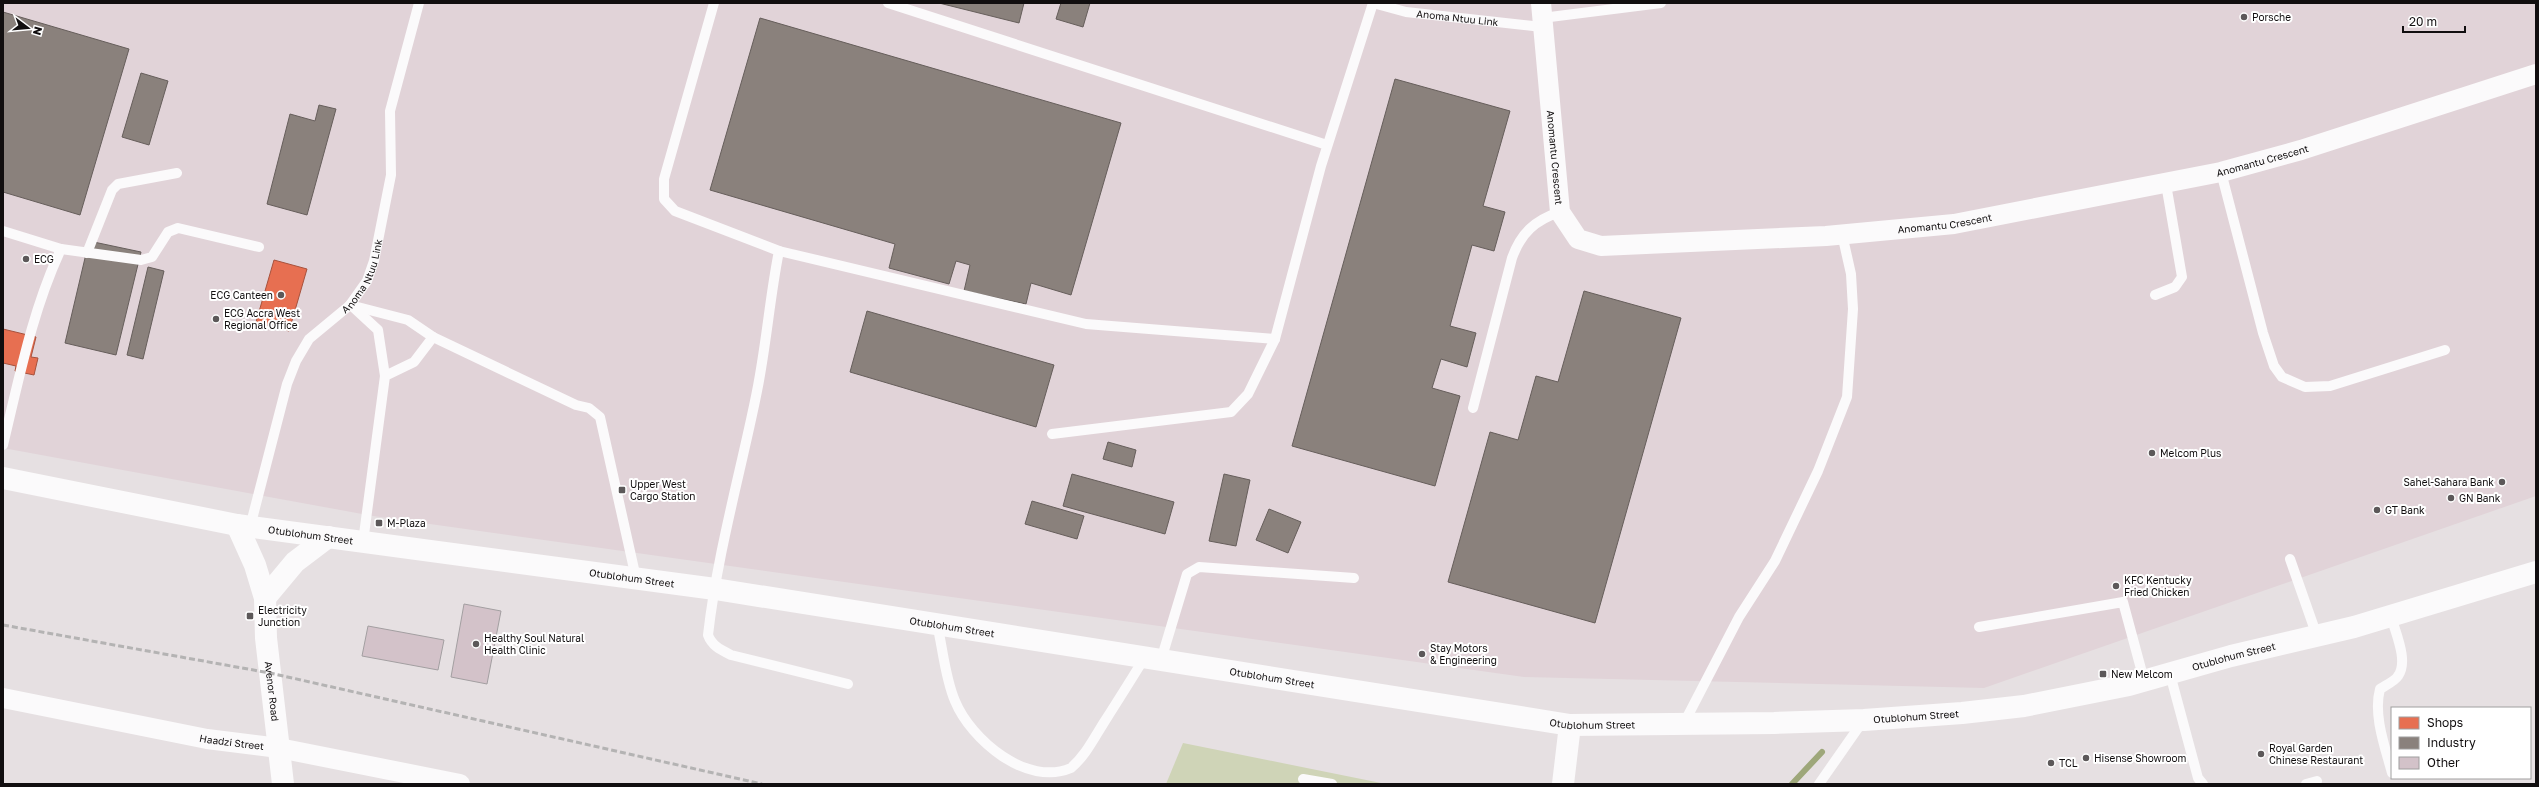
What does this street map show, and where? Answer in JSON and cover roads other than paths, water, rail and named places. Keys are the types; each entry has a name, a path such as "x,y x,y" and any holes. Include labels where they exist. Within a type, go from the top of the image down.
{"street":[{"name":"Anomantu Crescent","path":"1542,16 1560,212 1578,239 1601,246 1842,234 1954,224 2166,184 2221,172 2301,150 2536,74"},
{"name":"Otublohum Street","path":"3,478 243,526 715,589 1570,725 1683,725 1864,720 1962,713 2024,706 2170,674 2231,656 2317,636 2391,616 2536,572"},
{"name":"Avenor Road","path":"243,526 265,598 266,638 283,784"},
{"path":"265,598 295,562 328,538"},
{"name":"Haadzi Street","path":"3,698 207,739 280,748 460,784"},
{"path":"1563,784 1570,725"}],"lane":[{"name":"Anoma Ntuu Link","path":"243,526 287,384 296,361 309,339 350,305 367,281 374,261 391,175 390,111 419,3"},
{"path":"714,3 664,179 664,199 675,211 779,251 1086,324 1275,339"},
{"path":"888,3 1327,145"},
{"name":"Anoma Ntuu Link","path":"1373,3 1407,7 1542,16 1662,3"},
{"path":"1052,434 1231,412 1248,394 1275,339 1327,145 1373,3"},
{"path":"2221,172 2263,333 2274,366 2282,377 2305,387 2330,386 2445,350"},
{"path":"87,253 112,190 118,184 177,173"},
{"path":"2155,295 2175,287 2182,277 2166,184"},
{"path":"1473,408 1512,258 1519,239 1544,218 1560,212"},
{"path":"3,231 61,249 147,259 152,257 168,232 178,228 260,248"},
{"path":"1683,725 1739,617 1776,561 1818,471 1847,397 1853,309 1851,274 1842,234"},
{"path":"3,442 28,345 44,291 61,249"},
{"path":"779,251 768,301 764,358 715,589 708,635 710,641 718,648 744,659 848,684"},
{"path":"350,305 408,320 433,337 576,405 588,408 600,417 636,578"},
{"path":"350,305 378,330 385,376 363,542"},
{"path":"385,376 414,362 433,337"},
{"path":"2290,558 2317,636"},
{"path":"937,624 955,701 969,727 1012,771 1036,780 1060,776 1082,757 1153,659 1187,574 1200,567 1354,578"},
{"path":"1979,627 2123,602 2144,680"},
{"path":"2391,616 2402,656 2402,667 2398,677 2380,689 2377,702 2383,742 2391,770"},
{"path":"2170,674 2198,778 2203,784"},
{"path":"1818,784 1864,720"},
{"path":"1303,779 1332,784"},
{"path":"2306,784 2318,781"}],"waterway":[{"path":"1792,784 1822,752"}],"railway":[{"path":"3,625 270,673 762,784"}],"place":[{"name":"Porsche","path":"2244,17"},
{"name":"ECG","path":"26,259"},
{"name":"ECG Canteen","path":"281,295"},
{"name":"ECG Accra West Regional Office","path":"216,319"},
{"name":"Melcom Plus","path":"2152,453"},
{"name":"Sahel-Sahara Bank","path":"2502,482"},
{"name":"Upper West Cargo Station","path":"622,490"},
{"name":"GN Bank","path":"2451,498"},
{"name":"GT Bank","path":"2377,510"},
{"name":"M-Plaza","path":"379,523"},
{"name":"KFC Kentucky Fried Chicken","path":"2116,586"},
{"name":"Electricity Junction","path":"250,616"},
{"name":"Healthy Soul Natural Health Clinic","path":"476,644"},
{"name":"Stay Motors & Engineering","path":"1422,654"},
{"name":"New Melcom","path":"2103,674"},
{"name":"Royal Garden Chinese Restaurant","path":"2261,754"},
{"name":"Hisense Showroom","path":"2086,758"},
{"name":"TCL","path":"2051,763"}]}
